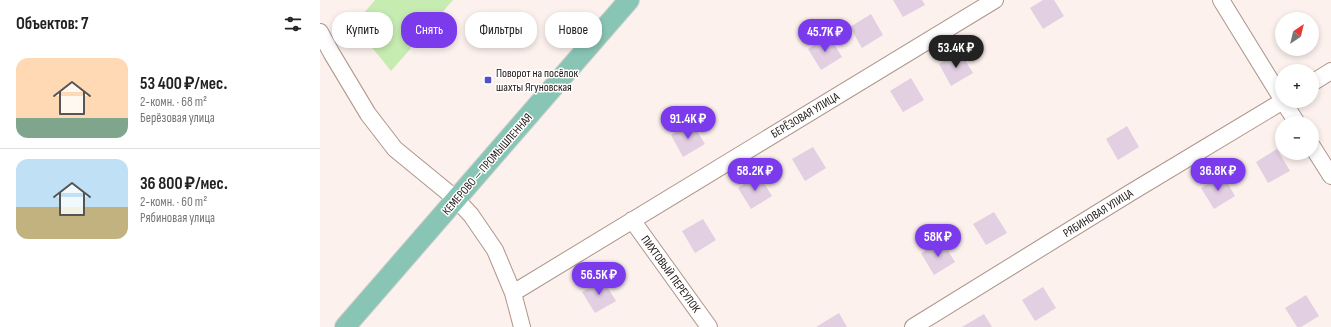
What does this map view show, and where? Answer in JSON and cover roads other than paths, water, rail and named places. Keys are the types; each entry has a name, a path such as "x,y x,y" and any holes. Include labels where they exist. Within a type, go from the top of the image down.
{"main road":[{"name":"КЕМЕРОВО — ПРОМЫШЛЕННАЯ","path":"345,327 629,0"}],"street":[{"name":"БЕРЁЗОВАЯ УЛИЦА","path":"514,293 995,0"},
{"path":"1221,0 1275,87"},
{"path":"320,32 368,114 395,149 456,199 471,215 495,250 514,293 522,327"},
{"path":"1319,79 1331,71"},
{"name":"РЯБИНОВАЯ УЛИЦА","path":"913,327 1275,105"},
{"path":"1319,157 1331,176"},
{"name":"ПИХТОВЫЙ ПЕРЕУЛОК","path":"632,220 709,327"}],"place":[{"name":"Поворот на посёлок шахты Ягуновская","path":"488,80"}]}
